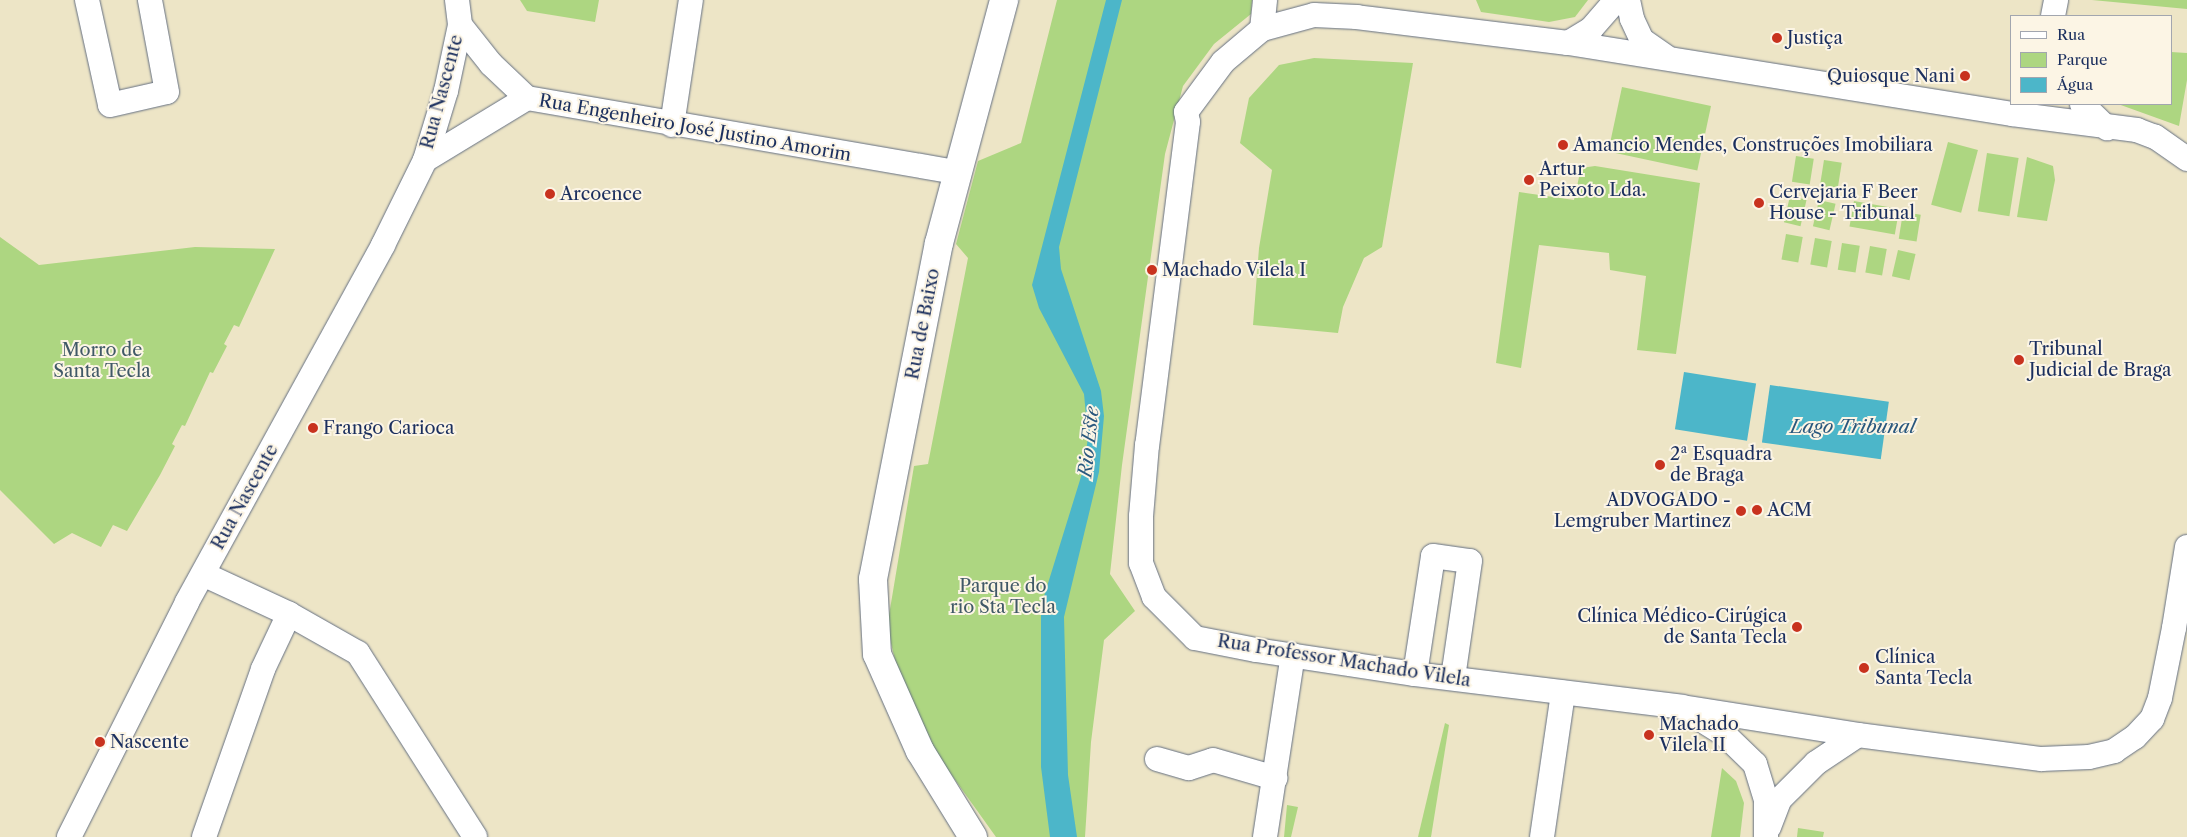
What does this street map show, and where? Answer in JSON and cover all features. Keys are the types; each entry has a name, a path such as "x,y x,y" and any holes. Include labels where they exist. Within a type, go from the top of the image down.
{"street":[{"path":"87,0 110,105 167,92 150,0"},
{"path":"457,0 460,25"},
{"path":"672,125 691,0"},
{"name":"Rua de Baixo","path":"972,837 920,751 877,654 873,579 939,243 1004,0"},
{"path":"1262,29 1265,0"},
{"path":"1568,43 1590,29 1616,0"},
{"path":"1628,0 1632,20 1642,40 1669,60"},
{"name":"Rua Professor Machado Vilela","path":"1858,735 1682,707 1415,674 1195,638 1154,597 1141,563 1147,445 1188,122 1186,112 1223,62 1262,29 1314,15 1357,17 1568,43 1669,60 2016,109 2107,128 2146,133 2187,159"},
{"name":"Rua Engenheiro José Justino Amorim","path":"460,25 491,64 527,98 672,125 957,172"},
{"name":"Rua Nascente","path":"69,837 203,574 383,245 425,160 446,91 460,25"},
{"name":"Rua Nascente","path":"425,160 527,98"},
{"path":"2083,105 2107,128"},
{"path":"1858,735 2041,759 2089,757 2114,751 2135,737 2152,719 2157,705 2174,628 2187,547"},
{"path":"1415,674 1433,556 1470,560 1453,678"},
{"path":"203,574 289,614 358,653 475,837"},
{"path":"204,837 263,669 289,614"},
{"path":"1266,837 1293,655"},
{"path":"1542,837 1563,693"},
{"name":"Rua Professor Machado Vilela","path":"1682,707 1724,734 1754,764 1766,801 1766,835"},
{"name":"Rua Professor Machado Vilela","path":"1766,835 1780,799 1816,763 1858,735"},
{"path":"1157,759 1189,768 1212,760 1275,778"}],"green space":[{"path":"520,0 599,0 595,22 527,11"},
{"name":"Parque do rio Sta Tecla","path":"1057,0 1252,0 1251,14 1214,44 1183,86 1165,154 1122,465 1110,574 1135,611 1104,640 1091,742 1085,837 996,837 938,756 897,668 887,627 914,466 928,464 968,258 956,244 978,161 1021,143"},
{"path":"1476,0 1588,0 1575,17 1549,22 1481,12"},
{"path":"2092,0 2187,0 2187,9"},
{"path":"2172,52 2187,53 2187,80 2179,126 2121,105 2172,105"},
{"path":"1314,58 1413,63 1382,247 1364,258 1343,307 1338,333 1253,325 1259,248 1272,170 1240,143 1249,98 1279,65"},
{"path":"1622,87 1711,106 1697,170 1608,152"},
{"path":"1948,142 1978,150 1961,213 1931,205"},
{"path":"1987,153 2019,158 2009,216 1978,211"},
{"path":"1796,156 1814,159 1810,184 1792,182"},
{"path":"2027,157 2053,166 2055,180 2047,221 2017,217"},
{"path":"1824,160 1842,163 1838,188 1820,186"},
{"path":"1595,166 1700,183 1676,354 1637,350 1646,276 1610,270 1609,253 1539,245 1521,368 1496,363 1519,192 1574,200 1581,168"},
{"path":"1790,196 1807,200 1800,226 1784,222"},
{"path":"1819,200 1836,204 1829,230 1813,226"},
{"path":"1854,201 1899,209 1895,235 1849,227"},
{"path":"1903,212 1921,215 1917,241 1899,239"},
{"path":"1786,234 1803,237 1798,263 1781,260"},
{"name":"Morro de Santa Tecla","path":"0,237 39,265 195,247 275,249 239,327 234,325 224,344 227,346 213,373 210,372 185,426 182,425 172,444 175,446 160,475 127,531 113,525 101,547 72,533 54,544 0,490"},
{"path":"1815,238 1832,241 1827,268 1810,265"},
{"path":"1842,243 1860,246 1856,272 1838,270"},
{"path":"1870,246 1887,249 1882,276 1865,273"},
{"path":"1898,250 1916,254 1909,280 1892,276"},
{"path":"1445,723 1449,725 1431,837 1418,837"},
{"path":"1722,768 1736,781 1744,803 1740,837 1711,837"},
{"path":"1287,805 1298,807 1291,837 1284,837"},
{"path":"1798,828 1824,832 1823,837 1797,837"}],"water":[{"name":"Rio Este","path":"1106,0 1122,0 1059,247 1061,269 1101,391 1104,416 1099,472 1064,617 1068,775 1077,837 1050,837 1041,767 1041,606 1084,467 1088,437 1084,394 1039,308 1032,285"},
{"name":"Lago Tribunal","path":"1684,372 1756,383 1747,441 1675,429"},
{"name":"Lago Tribunal","path":"1770,385 1889,402 1881,459 1762,442"}],"place":[{"name":"Justiça","path":"1777,38"},
{"name":"Quiosque Nani","path":"1965,76"},
{"name":"Amancio Mendes, Construções Imobiliara","path":"1563,145"},
{"name":"Artur Peixoto Lda.","path":"1529,180"},
{"name":"Arcoence","path":"550,194"},
{"name":"Cervejaria F Beer House - Tribunal","path":"1759,203"},
{"name":"Machado Vilela I","path":"1152,270"},
{"name":"Tribunal Judicial de Braga","path":"2019,360"},
{"name":"Frango Carioca","path":"313,428"},
{"name":"2ª Esquadra de Braga","path":"1660,465"},
{"name":"ACM","path":"1757,510"},
{"name":"ADVOGADO - Lemgruber Martinez","path":"1741,511"},
{"name":"Clínica Médico-Cirúgica de Santa Tecla","path":"1797,627"},
{"name":"Clínica Santa Tecla","path":"1864,668"},
{"name":"Machado Vilela II","path":"1649,735"},
{"name":"Nascente","path":"100,742"}]}
